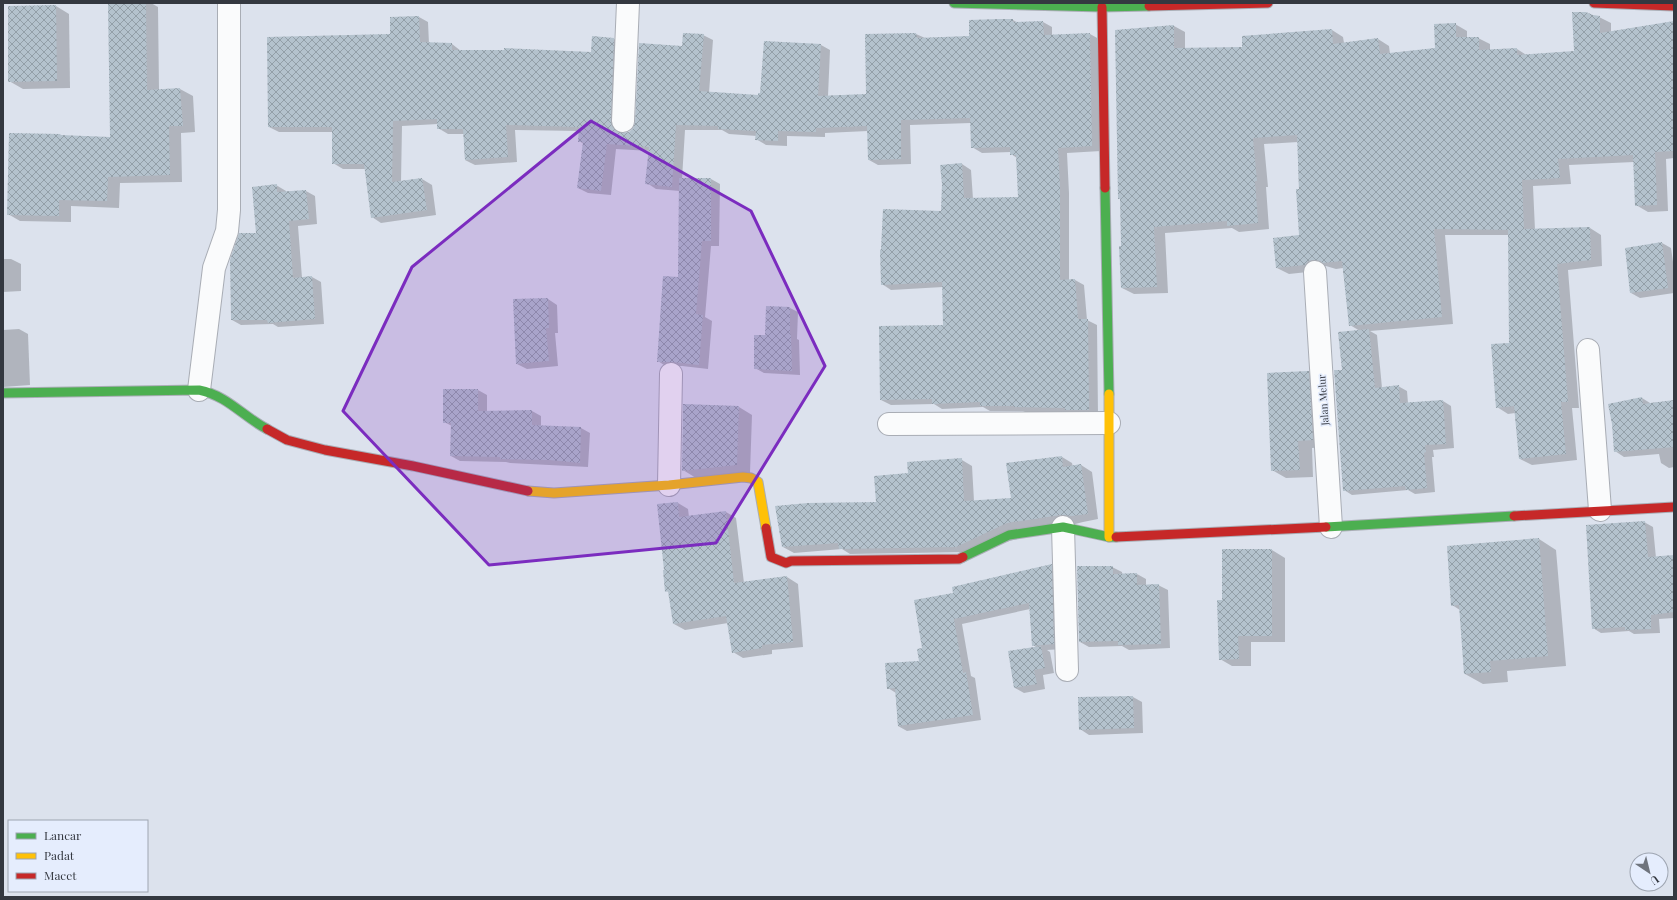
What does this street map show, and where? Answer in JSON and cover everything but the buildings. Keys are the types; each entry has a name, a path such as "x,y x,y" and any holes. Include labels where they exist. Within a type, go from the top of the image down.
{"main road":[{"path":"954,3 1062,4 1102,7 1268,3"},
{"path":"1594,3 1674,6"},
{"path":"1102,7 1109,423 1109,537"},
{"path":"3,392 199,390 209,392 223,398 255,423 287,440 325,450 413,466 528,491 554,493 669,486 743,477 751,478 758,482 771,556 786,563 791,561 959,559 1008,535 1063,527 1109,537 1331,527 1600,510 1674,507"}],"street":[{"path":"199,390 214,268 227,231 229,210 229,3"},
{"path":"623,121 628,3"},
{"name":"Jalan Melur","path":"1316,272 1331,527"},
{"path":"1588,350 1600,510"},
{"path":"669,486 671,374"},
{"path":"889,424 1109,423"},
{"path":"1063,527 1067,670"}],"highlighted area":[{"path":"591,121 751,211 825,366 716,543 489,565 343,411 412,267"}],"traffic: fast":[{"path":"954,3 1102,7 1149,6"},
{"path":"1105,188 1109,394"},
{"path":"3,393 199,390 227,402 267,429"},
{"path":"1326,527 1514,516"},
{"path":"963,557 1009,535 1063,527 1109,537 1116,537"}],"traffic: slow":[{"path":"1109,394 1109,537"},
{"path":"528,491 554,493 669,485 743,477 751,478 758,482 766,528"}],"traffic: jam":[{"path":"1149,6 1268,3"},
{"path":"1594,3 1674,6"},
{"path":"1102,7 1105,188"},
{"path":"267,429 287,440 325,450 413,466 528,491"},
{"path":"1514,516 1674,507"},
{"path":"1116,537 1326,527"},
{"path":"766,528 771,557 786,563 791,561 959,559 963,557"}]}
